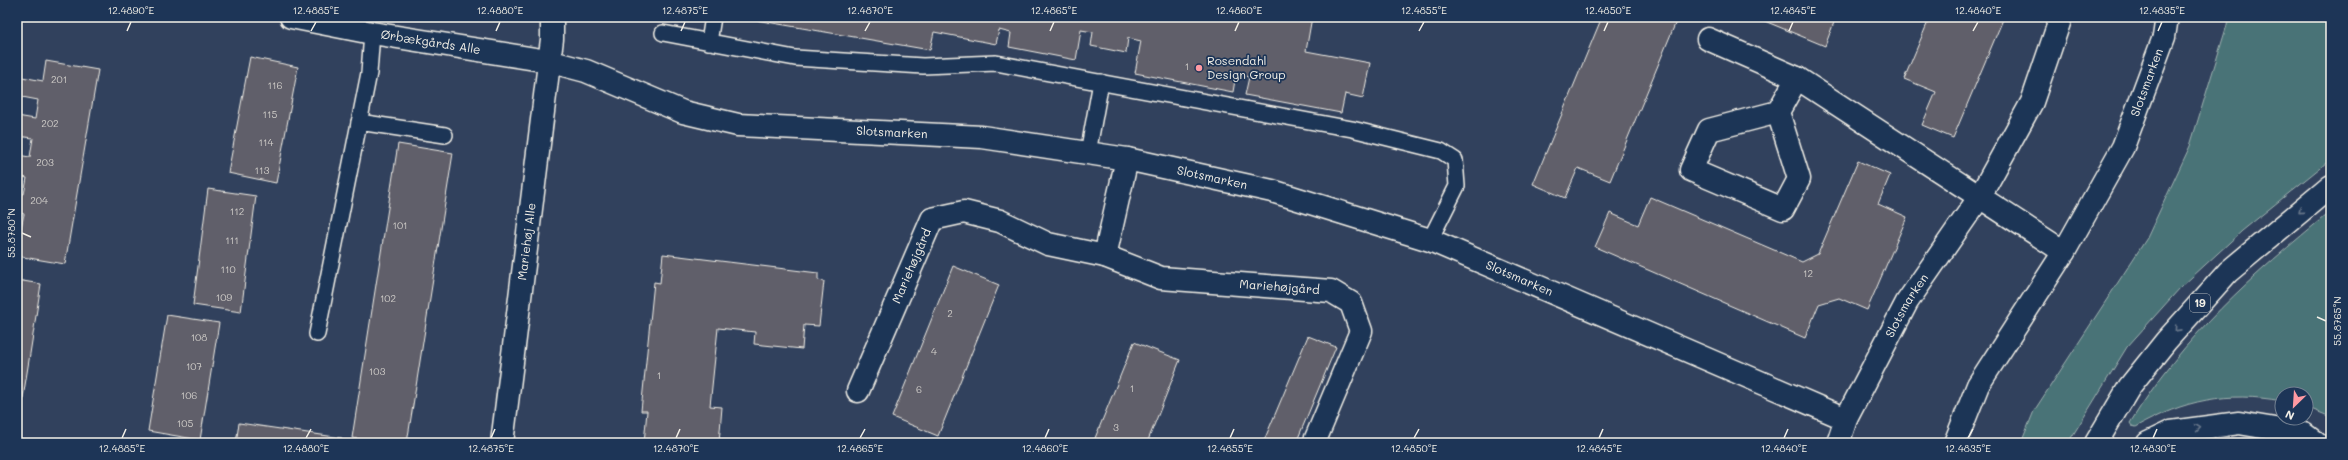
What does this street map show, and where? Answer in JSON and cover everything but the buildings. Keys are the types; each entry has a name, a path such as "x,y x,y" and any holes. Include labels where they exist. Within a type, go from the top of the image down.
{"main road":[{"name":"Ørbækgårds Alle","path":"291,17 349,22 372,33 548,61"},
{"name":"Mariehøj Alle","path":"502,443 548,61 552,40 552,17"},
{"name":"Mariehøj Alle","path":"552,40 562,17"},
{"name":"Slotsmarken","path":"1838,443 1846,419 1907,302 1979,198 2032,102 2061,17"},
{"name":"Slotsmarken","path":"1955,443 1978,385 2064,252 2123,147 2164,37 2167,17"},
{"path":"1708,38 1797,78 2064,252"},
{"name":"Slotsmarken","path":"548,61 586,71 683,112 738,125 982,138 1127,159 1272,191 1430,240 1846,419"},
{"path":"1778,112 1799,179 1783,209 1691,170 1709,130 1778,112 1797,78"},
{"path":"1105,256 1127,159"},
{"name":"19","path":"2096,443 2130,386 2166,341 2228,272 2331,186"},
{"name":"Mariehøjgård","path":"858,391 932,219 964,212 1000,221 1048,244 1105,256 1161,278 1331,291 1351,303 1361,331 1314,443"},
{"path":"2148,443 2171,432 2238,422 2304,434 2316,443"}],"lane":[{"path":"709,42 713,17"},
{"path":"317,334 369,73 372,33"},
{"path":"663,33 795,58 923,66 996,63 1352,129 1441,151 1455,160 1457,186 1430,240"},
{"path":"1088,153 1101,82"},
{"path":"359,122 445,135"}],"green space":[{"path":"2228,17 2331,17 2331,159 2242,231 2180,288 2127,347 2068,443 2021,443 2034,411 2147,238 2190,146 2227,25"},
{"path":"2331,211 2331,417 2314,410 2314,386 2274,386 2274,400 2243,397 2206,400 2171,410 2136,427 2132,426 2130,423 2151,391 2173,362 2221,308 2274,259"},
{"path":"2241,439 2272,443 2213,443"}],"place":[{"name":"Rosendahl Design Group","path":"1199,68"}]}
